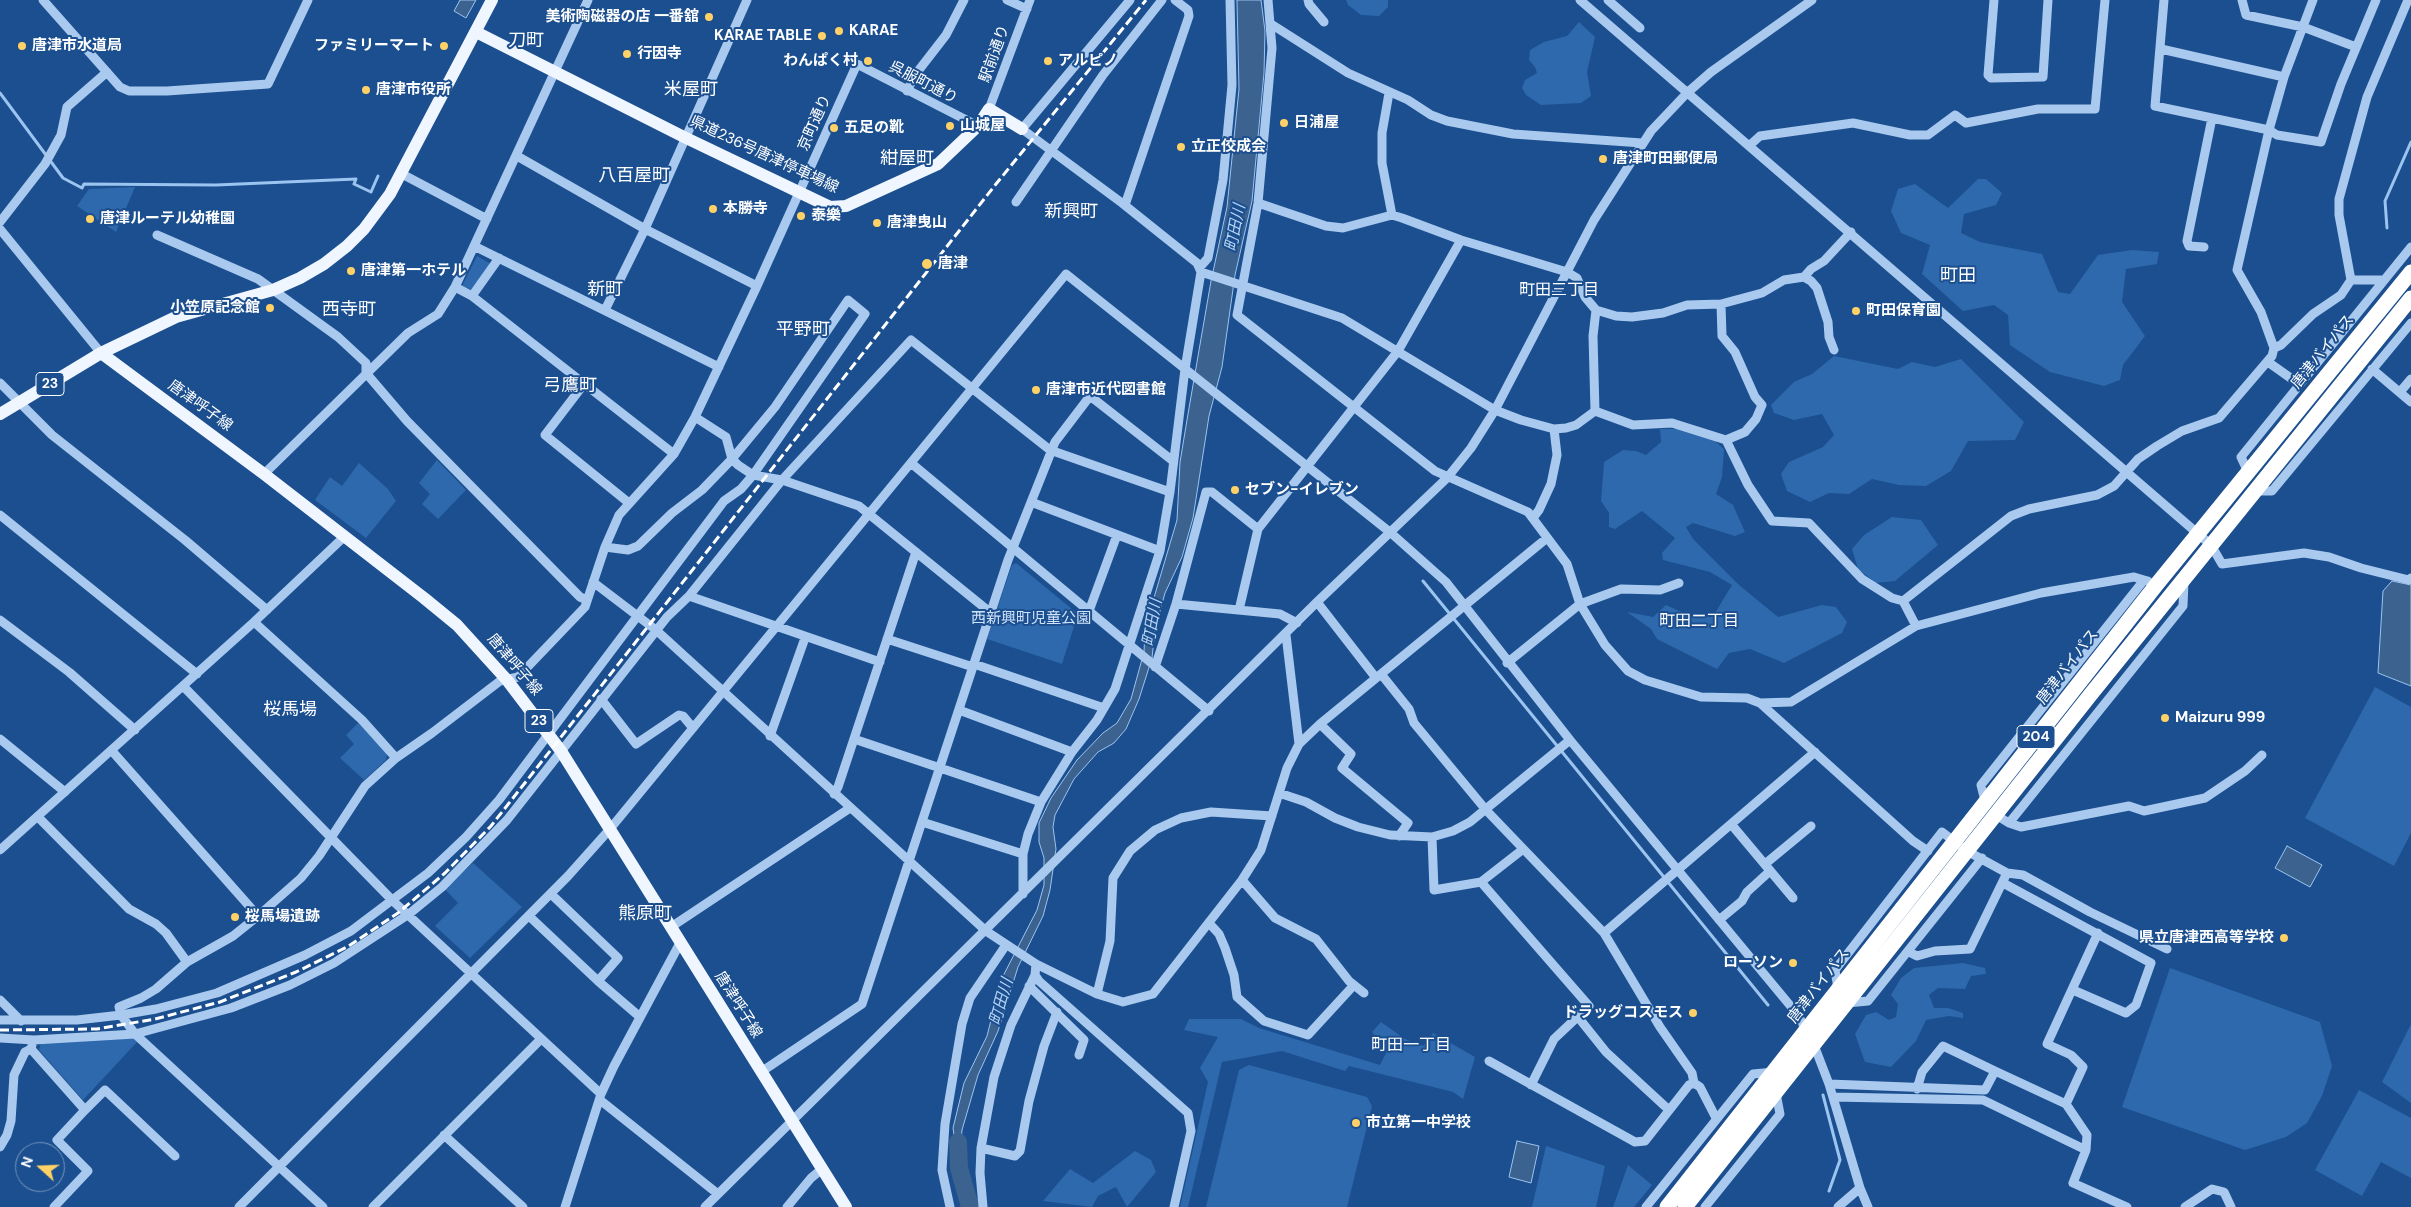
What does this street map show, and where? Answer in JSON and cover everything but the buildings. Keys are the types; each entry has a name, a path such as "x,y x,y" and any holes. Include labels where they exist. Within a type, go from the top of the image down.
{"highway":[{"name":"唐津バイパス","path":"1667,1207 1954,842 2150,582 2198,534 2411,272"},
{"name":"204","path":"1685,1207 2254,491 2352,382 2411,298"}],"main road":[{"path":"101,353 176,317 274,290 324,264 347,246 378,212 402,174 492,0"},
{"name":"県道236号唐津停車場線","path":"476,32 684,137 830,207 846,206 938,164 978,126 989,109"},
{"path":"989,109 1022,129"},
{"name":"23","path":"0,414 101,353"},
{"name":"唐津呼子線","path":"101,353 264,474 457,625 507,680 561,750 846,1207"}],"street":[{"path":"43,0 120,87 129,91 168,92 268,84 308,0"},
{"path":"264,474 408,333 438,314 455,287 557,72 588,0"},
{"path":"605,310 645,228 684,137 747,0"},
{"path":"907,91 915,75 946,35 964,0"},
{"path":"1007,0 1028,4"},
{"path":"1130,0 1022,129 1125,205 1203,270 1342,318 1495,410 1554,429 1576,425 1595,411"},
{"path":"1016,202 1103,75 1162,0"},
{"path":"1125,205 1189,16 1188,10 1175,0"},
{"path":"1025,892 1023,854 1042,802 1072,752 1104,708 1114,689 1160,551 1203,270 1208,258 1222,180 1232,85 1230,0"},
{"path":"1268,0 1272,48 1258,203 1237,315 1435,471 1447,478 1528,512 1567,564 1580,604 1605,645 1628,671 1645,680 1701,697 1747,698 1760,703 1913,841 1928,851"},
{"path":"1308,0 1309,4 1324,22"},
{"path":"1580,0 1851,232 2211,545 2222,564 2304,553 2329,557 2361,568 2409,580 2411,578"},
{"path":"1608,0 1640,28"},
{"path":"705,1207 1209,711 1317,602 1447,478 1471,448 1495,410 1594,220 1642,143 1666,114 1711,72 1812,0"},
{"path":"1994,0 1988,75 1991,78 2044,77 2048,0"},
{"path":"1750,145 1760,136 1853,123 1910,135 1928,135 1955,115 1966,123 2038,109 2095,109 2105,0"},
{"path":"2164,0 2155,106 2268,130 2277,134 2321,142 2356,47 2376,0"},
{"path":"2242,0 2246,15 2303,27 2356,47"},
{"path":"2274,348 2261,312 2237,270 2268,130 2284,77 2313,0"},
{"path":"1903,601 2010,516 2029,509 2097,494 2114,486 2138,459 2182,431 2223,415 2268,362 2274,348 2282,344 2313,314 2341,295 2351,280 2339,215 2339,199 2367,97 2408,0"},
{"name":"駅前通り","path":"989,109 1028,4"},
{"path":"1271,24 1348,72 1388,93 1408,100 1431,115 1447,121 1513,134 1642,143"},
{"path":"2161,49 2284,77"},
{"name":"呉服町通り","path":"856,64 978,126"},
{"name":"京町通り","path":"121,1016 119,1007 141,998 156,989 186,962 233,936 302,878 333,838 365,786 396,758 500,681 518,677 527,670 584,607 605,547 619,515 674,454 695,417 757,286 856,64"},
{"path":"0,222 45,164 61,135 67,107 107,72"},
{"path":"1388,93 1382,133 1382,164 1392,215"},
{"path":"2204,247 2189,246 2187,241 2212,118"},
{"path":"517,156 645,228 757,286"},
{"path":"402,174 487,219"},
{"path":"1258,203 1326,226 1344,228 1392,215 1462,240 1567,272 1576,278 1586,297 1596,310 1616,316 1638,317 1663,313 1687,305 1721,304 1762,293 1784,280 1804,277 1817,288 1828,322 1829,337 1834,350"},
{"path":"0,229 101,353"},
{"path":"1804,277 1811,268 1824,261 1851,232"},
{"path":"157,235 258,279 338,337 366,363 366,373 407,420 580,597 587,600"},
{"path":"1239,610 1258,529 1398,351 1462,240"},
{"path":"474,246 719,367"},
{"path":"2248,472 2241,457 2411,247"},
{"path":"472,296 499,258"},
{"path":"239,1207 529,916 610,829 1066,274 1308,466 1430,566 1677,871 1798,1015 1814,1045 1829,1084 1860,1188 1868,1207"},
{"path":"2351,280 2383,280"},
{"path":"455,287 472,296 674,454"},
{"path":"0,1020 21,1021 121,1016 216,993 260,976 351,931 428,873 466,837 499,800 724,501 741,490 753,475 865,314 848,300 774,407 732,459 702,490 672,514 638,546 628,550 605,547"},
{"path":"1595,411 1633,425 1672,423 1726,440 1745,432 1756,418 1762,405 1755,397 1735,352 1722,336 1721,304"},
{"path":"1595,411 1593,336 1596,310"},
{"path":"2352,382 2372,369 2411,323"},
{"path":"0,1038 33,1044 135,1034 232,1008 290,985 334,963 409,914 442,887 507,820 656,630 689,596 782,480 911,340 1050,450 1170,492"},
{"path":"2268,362 2315,390"},
{"path":"2372,369 2411,402"},
{"path":"2400,392 2411,379"},
{"path":"0,383 52,435 185,540 267,610"},
{"path":"584,384 545,435 629,503"},
{"path":"761,1072 862,1004 1008,560 1014,550 1050,450 1090,396 1173,461"},
{"path":"695,417 726,437 732,459 753,475 782,480 859,506 870,513 991,613"},
{"path":"1533,518 1539,510 1551,484 1557,455 1554,429"},
{"path":"1726,440 1748,485 1772,521 1809,523 1862,579 1892,598 1903,601 1916,626"},
{"path":"911,463 1209,711"},
{"path":"1155,668 1176,604 1206,492 1212,492 1258,529"},
{"path":"1031,502 1160,551"},
{"path":"0,515 197,674"},
{"path":"1089,611 1117,535"},
{"path":"0,850 197,674 345,536"},
{"path":"593,582 656,630 986,931 1036,964 1097,994 1123,1002 1153,994 1242,880 1261,850 1287,768 1299,744 1320,724 1547,538"},
{"path":"834,794 854,740 916,552"},
{"path":"1760,703 1791,702 1916,626 2041,594 2134,577 2150,582"},
{"path":"2009,823 2183,606 2184,578"},
{"path":"1508,663 1580,604 1621,589 1660,590 1679,582"},
{"path":"689,596 805,638 880,662"},
{"path":"1317,602 1409,709 1414,723 1486,810 1522,850 1604,933 1660,1027 1692,1074 1694,1083 1700,1087 1716,1118"},
{"path":"1176,604 1280,614 1297,623"},
{"path":"0,620 69,672 135,730"},
{"path":"254,622 362,720 396,758"},
{"path":"1286,634 1299,744"},
{"path":"770,736 805,638"},
{"path":"887,639 1104,708"},
{"path":"183,686 393,901 472,973 600,1097 718,1194"},
{"path":"601,699 636,744 679,715 683,716 694,728"},
{"path":"959,710 1072,752"},
{"path":"1320,724 1351,754 1342,768 1408,823 1399,836"},
{"path":"0,738 65,792"},
{"path":"854,740 1042,802"},
{"path":"1279,793 1306,802 1358,828 1399,836 1432,837 1453,831 1470,822 1570,740"},
{"path":"112,751 258,916"},
{"path":"1604,933 1815,752"},
{"path":"1996,815 2009,823 2021,827 2129,806 2144,811 2205,798 2246,771 2262,755"},
{"path":"671,927 850,808"},
{"path":"1097,994 1110,941 1113,878 1130,851 1155,830 1181,818 1211,812 1272,816"},
{"path":"38,817 129,910 156,924 166,933 186,962"},
{"path":"922,822 1023,854"},
{"path":"1731,824 1793,898"},
{"path":"1719,920 1742,901 1768,868 1811,826"},
{"path":"1838,990 1835,970 1942,832 1967,851 2007,872 2023,875 2090,912 2167,950"},
{"path":"1432,837 1434,890 1481,882 1522,850"},
{"path":"1847,1003 1868,1001 1909,952 1982,858"},
{"path":"1909,952 1917,956 1935,950 1970,949 2007,872"},
{"path":"1242,880 1275,918 1316,939 1354,986 1364,993"},
{"path":"1481,882 1590,1006 1554,1039 1532,1084"},
{"path":"2003,883 2151,963 2136,1005 2126,1013 2073,990"},
{"path":"550,894 618,958 598,981"},
{"path":"529,916 598,981 640,1017"},
{"path":"1210,923 1219,934 1225,948 1234,975 1237,997 1264,1021 1308,1035 1354,986"},
{"path":"2066,1104 2083,1067 2071,1055 2047,1044 2098,934"},
{"path":"565,1207 600,1097 680,943"},
{"path":"950,1207 942,1170 945,1124 962,1024 970,998 1006,945"},
{"path":"983,1207 980,1173 981,1148 994,1077 1017,1010 1035,976 1036,964"},
{"path":"1035,976 1188,1113 1191,1131 1174,1207"},
{"path":"1030,986 1084,1040 1079,1055"},
{"path":"0,1000 21,1021"},
{"path":"981,1148 1016,1156 1020,1151 1033,1085 1056,1012"},
{"path":"121,1016 135,1034 323,1207"},
{"path":"1578,1017 1606,1052 1669,1110"},
{"path":"373,1207 541,1039"},
{"path":"33,1044 85,1110"},
{"path":"0,1147 7,1135 11,1120 14,1075 25,1052 33,1044"},
{"path":"1917,1089 1922,1072 1943,1046 2066,1104 2087,1135 2086,1150 2073,1183 2127,1207"},
{"path":"1489,1062 1636,1142 1646,1141 1689,1085 1694,1083"},
{"path":"1646,1207 1752,1074 1774,1072"},
{"path":"1829,1084 1917,1089 1985,1090 1995,1072"},
{"path":"54,1207 88,1171 57,1140 105,1090 175,1156"},
{"path":"1705,1207 1780,1114 1776,1093"},
{"path":"1833,1097 1983,1100 2086,1150"},
{"path":"1706,1131 1718,1142"},
{"path":"444,1135 522,1207"},
{"path":"787,1207 811,1178 822,1169"},
{"path":"1838,1207 1860,1188"},
{"path":"2185,1207 2212,1189 2224,1192 2232,1207"}],"green space":[{"path":"1346,0 1388,0 1388,7 1379,16 1361,15 1348,5"},
{"path":"1579,22 1595,37 1587,72 1591,96 1581,103 1541,105 1526,95 1522,88 1525,80 1537,73 1529,60 1530,50 1544,42 1567,36"},
{"path":"1978,179 1986,179 2002,193 1996,205 1964,214 1961,233 1980,242 2042,254 2058,292 2070,294 2098,255 2132,250 2159,252 2157,264 2126,269 2122,302 2145,336 2123,365 2120,380 2104,386 2050,372 2010,345 2008,315 1994,305 1963,311 1922,274 1930,245 1901,233 1891,211 1898,189 1915,184 1948,208"},
{"path":"135,187 116,232 77,206 89,189"},
{"path":"477,256 491,264 471,290 462,286"},
{"path":"1834,356 1898,369 1912,362 1935,367 1961,359 2024,422 2015,440 1968,441 1951,471 1926,486 1899,485 1872,479 1849,494 1829,493 1810,502 1787,491 1781,474 1789,462 1823,447 1834,435 1822,414 1794,420 1774,413 1771,405 1794,382 1812,374"},
{"path":"1660,429 1678,429 1715,441 1724,449 1722,477 1716,494 1733,505 1745,532 1735,536 1693,523 1686,527 1693,539 1739,585 1778,617 1822,605 1836,607 1847,622 1842,633 1784,663 1750,649 1729,653 1717,669 1657,639 1651,629 1627,612 1653,617 1666,605 1688,615 1715,613 1732,585 1710,572 1663,560 1662,553 1675,538 1642,511 1615,529 1609,527 1609,513 1601,501 1604,462 1623,450 1636,451 1646,455 1661,442"},
{"path":"437,460 466,490 438,519 422,504 430,494 419,483"},
{"path":"359,463 388,489 396,501 366,538 315,500 330,477 342,486"},
{"path":"1892,517 1921,520 1938,545 1895,581 1876,583 1858,569 1852,549 1864,535"},
{"name":"西新興町児童公園","path":"1016,563 1078,614 1062,664 987,639 1012,565"},
{"path":"2375,687 2411,707 2411,833 2394,866 2305,818"},
{"path":"359,722 387,754 386,760 364,780 340,758 354,744 346,735"},
{"path":"473,863 522,907 470,958 435,926 458,903 444,888"},
{"path":"1963,963 1985,968 1986,974 1971,976 1965,989 1938,988 1929,995 1934,1008 1948,1008 1963,1013 1963,1018 1949,1016 1926,1020 1916,1041 1891,1067 1865,1062 1855,1034 1866,1015 1876,1012 1889,1020 1896,1017 1898,1004 1891,995 1901,978 1914,968"},
{"path":"2170,968 2320,1022 2332,1066 2322,1096 2307,1123 2286,1137 2245,1150 2122,1107"},
{"path":"1189,1019 1241,1019 1259,1028 1380,1065 1387,1051 1372,1032 1381,1022 1405,1039 1423,1046 1433,1033 1475,1057 1463,1099 1453,1092 1349,1066 1345,1071 1282,1051 1222,1062 1188,1207 1180,1207 1208,1082 1200,1068 1218,1037 1184,1030"},
{"path":"2411,1024 2411,1103 2382,1082"},
{"path":"133,1037 137,1042 83,1100 39,1050 41,1043"},
{"path":"1249,1065 1367,1097 1372,1106 1347,1207 1206,1207 1239,1070"},
{"path":"2359,1090 2411,1118 2411,1178 2381,1162 2362,1196 2315,1170"},
{"path":"1546,1146 1605,1166 1596,1207 1532,1207"},
{"path":"1135,1151 1151,1160 1156,1172 1127,1207 1116,1187 1098,1196 1092,1207 1043,1201 1070,1169 1093,1183"},
{"path":"1628,1165 1652,1185 1634,1207 1613,1207"}],"water":[{"path":"460,0 476,0 466,18 454,11"},
{"path":"1237,0 1261,0 1265,31 1264,73 1252,201 1235,275 1222,367 1209,416 1193,518 1182,557 1165,593 1155,629 1152,658 1139,699 1126,729 1114,743 1098,752 1074,779 1055,815 1053,827 1056,849 1050,890 1043,916 1018,967 998,1031 978,1075 962,1130 959,1168 953,1128 964,1083 987,1036 1001,980 1037,910 1044,885 1044,858 1039,842 1039,823 1051,798 1077,760 1103,733 1117,723 1131,699 1144,652 1145,628 1177,520 1180,462 1211,281 1227,207 1239,89"},
{"path":"2392,581 2411,585 2411,686 2378,673 2383,591"},
{"path":"2287,846 2322,865 2310,887 2275,868"},
{"path":"1517,1141 1539,1146 1531,1183 1509,1177"}],"waterway":[{"path":"0,93 63,178 82,188 84,184 216,185 356,179 354,184 371,192 378,176"},
{"path":"2387,228 2385,201 2411,142"},
{"path":"1423,581 1768,1005"},
{"path":"1823,1095 1840,1160 1829,1191"},
{"name":"町田川","path":"958,1142 959,1168 970,1207"}],"railway":[{"path":"0,1030 97,1029 155,1019 220,1002 296,972 347,947 398,913 445,873 491,826 996,184 1146,0"}],"place":[{"name":"美術陶磁器の店 一番舘","path":"709,17"},
{"name":"KARAE","path":"839,31"},
{"name":"KARAE TABLE","path":"822,36"},
{"name":"唐津市水道局","path":"22,46"},
{"name":"ファミリーマート","path":"444,46"},
{"name":"行因寺","path":"627,54"},
{"name":"わんぱく村","path":"868,61"},
{"name":"アルピノ","path":"1048,61"},
{"name":"唐津市役所","path":"366,90"},
{"name":"日浦屋","path":"1284,123"},
{"name":"山城屋","path":"950,126"},
{"name":"五足の靴","path":"834,128"},
{"name":"立正佼成会","path":"1181,147"},
{"name":"唐津町田郵便局","path":"1603,159"},
{"name":"本勝寺","path":"713,209"},
{"name":"泰樂","path":"801,216"},
{"name":"唐津ルーテル幼稚園","path":"90,219"},
{"name":"唐津曳山","path":"877,223"},
{"name":"唐津","path":"927,264"},
{"name":"唐津第一ホテル","path":"351,271"},
{"name":"小笠原記念館","path":"270,308"},
{"name":"町田保育園","path":"1856,311"},
{"name":"唐津市近代図書館","path":"1036,390"},
{"name":"セブン-イレブン","path":"1235,490"},
{"name":"Maizuru 999","path":"2165,718"},
{"name":"桜馬場遺跡","path":"235,917"},
{"name":"県立唐津西高等学校","path":"2284,938"},
{"name":"ローソン","path":"1793,963"},
{"name":"ドラッグコスモス","path":"1693,1013"},
{"name":"市立第一中学校","path":"1356,1123"}],"district":[{"name":"刀町","path":"526,41"},
{"name":"米屋町","path":"691,90"},
{"name":"紺屋町","path":"907,159"},
{"name":"八百屋町","path":"634,176"},
{"name":"新興町","path":"1071,212"},
{"name":"町田","path":"1958,276"},
{"name":"新町","path":"605,290"},
{"name":"町田三丁目","path":"1559,291"},
{"name":"西寺町","path":"349,310"},
{"name":"平野町","path":"803,330"},
{"name":"弓鷹町","path":"570,386"},
{"name":"町田二丁目","path":"1699,622"},
{"name":"桜馬場","path":"290,710"},
{"name":"熊原町","path":"645,914"},
{"name":"町田一丁目","path":"1411,1046"}]}
